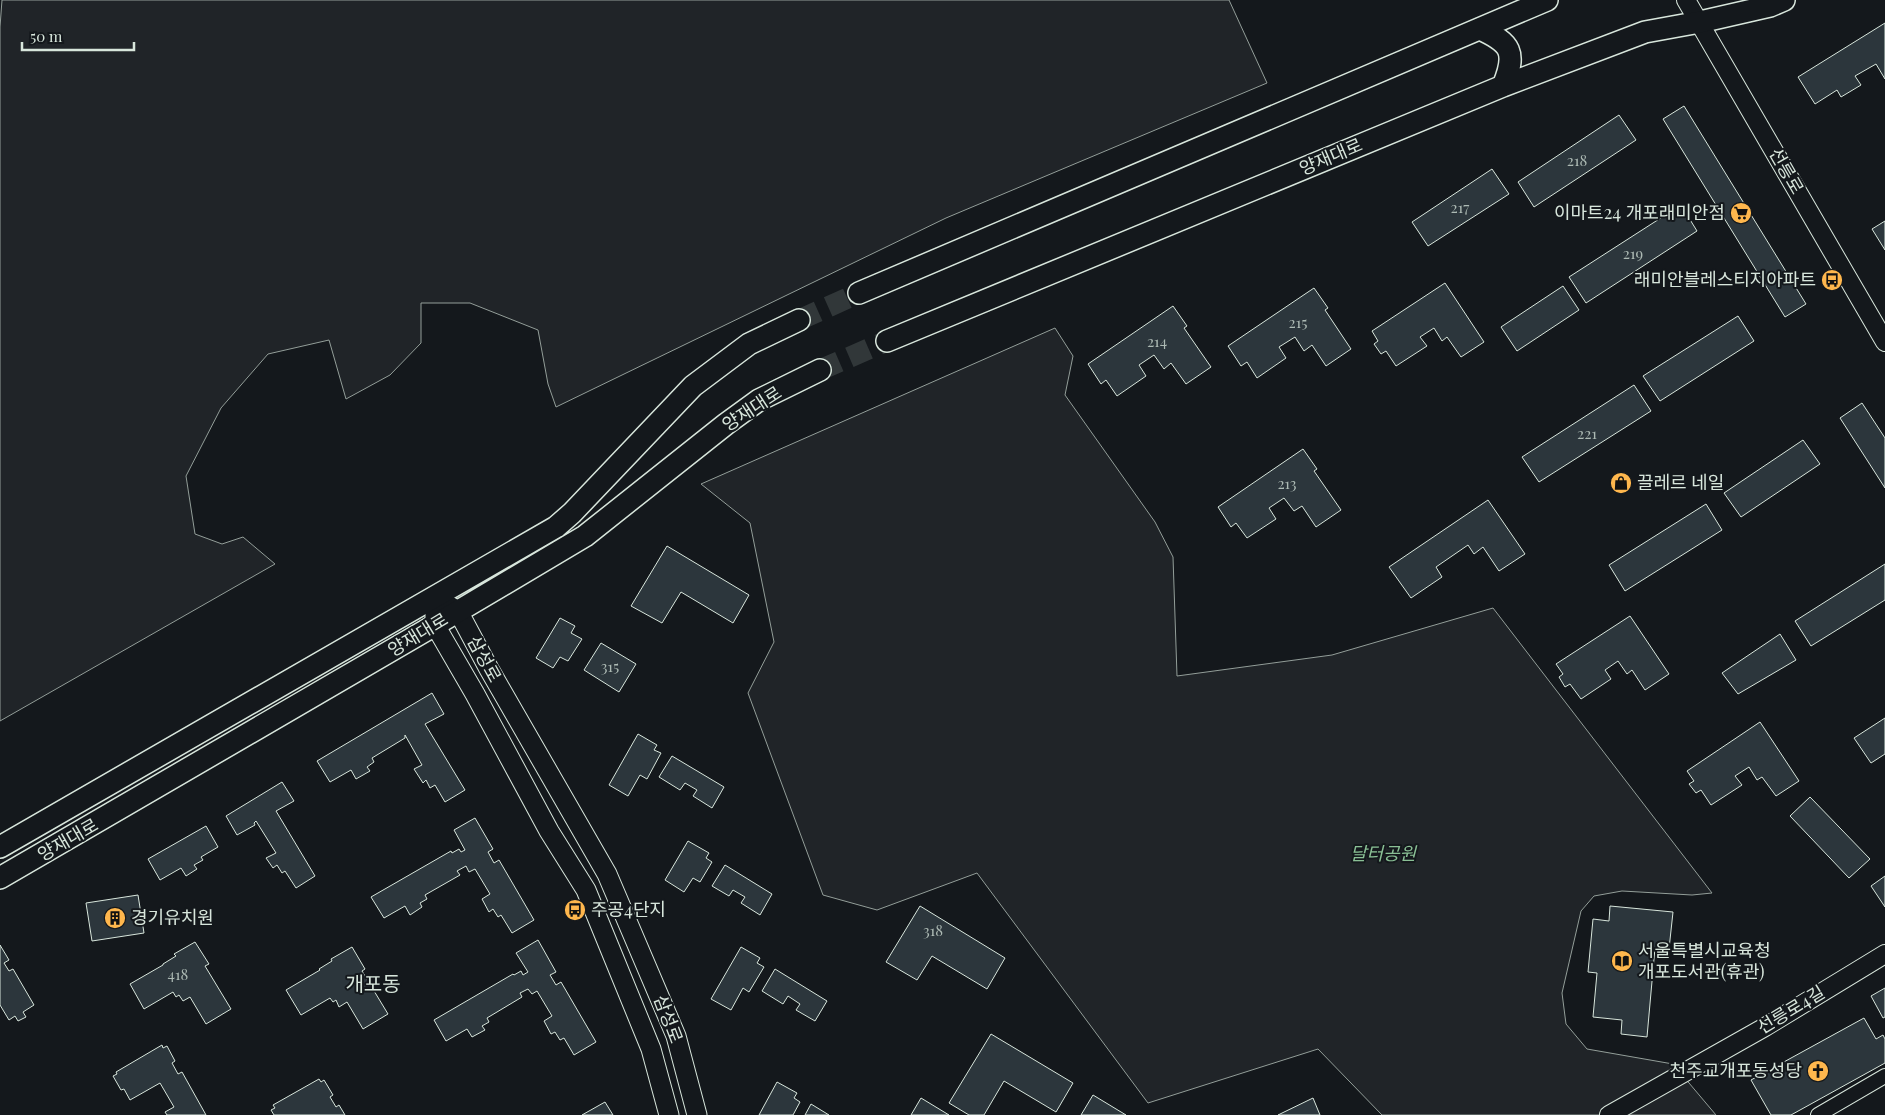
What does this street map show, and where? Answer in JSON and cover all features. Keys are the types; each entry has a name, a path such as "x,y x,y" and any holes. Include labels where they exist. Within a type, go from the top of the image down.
{"main road":[{"path":"859,293 1547,0"},
{"name":"양재대로","path":"887,341 1503,86 1645,32 1770,6 1784,0"},
{"path":"1480,29 1501,39 1510,52 1511,68 1503,86"},
{"name":"양재대로","path":"0,847 556,526 572,513 693,386 749,344 799,320"},
{"name":"양재대로","path":"0,878 436,625 585,536 759,400 820,370"},
{"path":"435,597 458,611"},
{"name":"삼성로","path":"435,597 436,625 549,831 586,890 651,1049 669,1115"},
{"name":"삼성로","path":"458,611 489,669 607,874 676,1036 697,1115"}],"street":[{"name":"선릉로","path":"1686,0 1885,342"},
{"name":"선릉로4길","path":"1609,1115 1765,1026 1885,954"},
{"path":"1818,1115 1885,1076"}],"green space":[{"path":"2,0 1229,0 1267,83 946,218 556,407 548,384 538,330 470,303 421,303 421,343 390,375 346,399 329,340 268,354 221,408 186,476 195,534 222,544 243,537 275,564 0,721 0,27"},
{"name":"달터공원","path":"1055,328 1073,356 1065,395 1155,522 1173,557 1177,676 1332,655 1493,608 1712,893 1692,895 1622,891 1594,896 1581,911 1562,993 1566,1024 1587,1049 1673,1064 1716,1115 1382,1115 1318,1049 1148,1103 977,873 877,910 823,895 748,693 774,642 750,523 701,484"}],"building":[{"path":"1885,23 1885,79 1876,64 1855,76 1861,85 1841,97 1837,90 1815,104 1798,77"},
{"path":"1684,106 1806,304 1785,317 1663,119"},
{"path":"1619,115 1636,140 1534,207 1518,182"},
{"path":"1492,169 1509,194 1428,246 1412,222"},
{"path":"1681,205 1697,231 1586,303 1569,277"},
{"path":"1885,221 1885,250 1872,229"},
{"path":"1445,283 1484,342 1461,357 1447,337 1442,341 1434,328 1420,337 1427,346 1396,366 1386,351 1381,354 1374,344 1378,341 1372,331"},
{"path":"1563,286 1579,310 1517,351 1501,327"},
{"path":"1314,288 1328,308 1325,310 1351,349 1326,366 1312,345 1304,351 1295,337 1279,347 1286,358 1257,378 1247,362 1241,366 1228,346"},
{"path":"1173,306 1187,326 1184,328 1211,367 1186,384 1171,363 1164,369 1154,355 1139,365 1146,376 1117,396 1106,380 1101,384 1088,364"},
{"path":"1738,316 1754,341 1660,401 1643,376"},
{"path":"1634,385 1651,411 1539,482 1522,457"},
{"path":"1862,403 1885,438 1885,488 1840,418"},
{"path":"1803,440 1820,464 1741,517 1724,493"},
{"path":"1303,449 1317,469 1314,471 1341,510 1316,527 1302,506 1294,511 1284,498 1269,508 1276,519 1247,538 1236,523 1231,527 1218,507"},
{"path":"1488,500 1525,554 1499,571 1483,547 1474,554 1468,545 1436,567 1442,577 1411,598 1389,567"},
{"path":"1706,504 1722,530 1625,591 1609,565"},
{"path":"667,546 749,595 733,623 681,592 662,623 631,606"},
{"path":"1885,564 1885,600 1811,646 1795,621"},
{"path":"1630,616 1669,674 1645,690 1632,670 1627,674 1618,661 1605,670 1611,679 1581,699 1570,684 1565,687 1559,677 1563,674 1556,664"},
{"path":"560,618 575,626 571,633 582,639 568,661 560,657 553,668 536,658"},
{"path":"1780,634 1796,660 1738,694 1722,673"},
{"path":"601,643 636,664 619,692 584,670"},
{"path":"432,693 444,714 425,724 465,790 445,802 435,785 430,788 426,780 423,783 414,769 422,765 405,735 405,738 372,758 374,762 367,767 370,771 356,779 351,770 330,782 317,761"},
{"path":"1885,718 1885,754 1871,763 1854,738"},
{"path":"1760,722 1799,781 1776,796 1762,777 1757,780 1749,767 1735,776 1742,785 1711,805 1701,790 1696,793 1689,784 1694,781 1687,771"},
{"path":"638,734 657,745 654,750 661,753 647,779 640,775 628,796 609,785"},
{"path":"672,756 724,787 712,808 693,796 697,790 685,783 680,790 659,777"},
{"path":"282,782 294,801 276,811 315,876 296,888 285,871 282,873 277,865 273,868 266,858 276,853 256,821 255,825 237,835 226,816"},
{"path":"1810,797 1870,859 1849,878 1790,816"},
{"path":"475,818 493,849 488,852 494,863 499,860 534,920 512,933 501,915 498,917 493,909 489,912 482,899 490,894 475,869 469,872 466,866 457,871 460,875 425,895 427,899 420,903 422,907 410,915 405,906 384,918 371,897 451,851 452,853 459,849 461,852 465,850 454,830"},
{"path":"206,826 218,847 201,857 203,860 194,865 197,869 186,876 181,868 160,880 148,859"},
{"path":"688,841 709,853 706,858 712,862 700,882 693,878 684,892 665,880"},
{"path":"725,865 772,894 760,915 741,903 745,897 733,890 729,896 712,886"},
{"path":"1885,876 1885,907 1871,886"},
{"name":"경기유치원","path":"138,895 144,933 92,941 86,903"},
{"path":"920,906 1005,958 987,989 932,956 917,980 886,962"},
{"name":"서울특별시교육청 개포도서관(휴관)","path":"1610,906 1673,912 1669,949 1655,948 1647,1037 1621,1034 1622,1020 1593,1017 1597,973 1588,972 1593,919 1609,921"},
{"path":"538,940 556,972 550,975 556,985 561,982 596,1042 574,1055 564,1038 560,1040 555,1032 551,1034 544,1021 552,1016 537,991 532,994 528,989 520,993 522,997 487,1018 489,1022 482,1026 485,1030 472,1037 467,1029 446,1041 434,1020 513,974 521,971 523,975 528,972 516,953"},
{"path":"195,942 209,964 205,966 231,1009 206,1024 190,997 183,1001 179,995 176,997 173,992 144,1009 130,984 163,965 176,956 174,954"},
{"path":"0,945 9,960 4,963 9,971 13,969 34,1005 23,1012 26,1017 18,1021 15,1016 9,1020 0,1005"},
{"path":"352,947 365,969 362,971 388,1014 363,1029 347,1002 339,1007 336,1000 333,1002 330,998 301,1015 286,990 320,970 332,961 331,959"},
{"path":"741,947 760,958 757,963 764,967 749,992 743,988 731,1010 711,999"},
{"path":"775,969 827,1001 815,1021 796,1010 800,1004 788,996 783,1004 762,991"},
{"path":"1885,988 1885,1017 1883,1018 1871,996"},
{"name":"천주교개포동성당","path":"1864,1018 1876,1039 1883,1035 1885,1039 1885,1063 1791,1115 1771,1115 1751,1080"},
{"path":"991,1034 1073,1083 1056,1112 1004,1081 984,1115 969,1115 949,1103"},
{"path":"162,1045 163,1048 167,1046 175,1061 172,1063 178,1074 182,1072 206,1115 167,1115 165,1112 174,1107 160,1083 130,1100 124,1089 121,1090 113,1076 117,1074 116,1072"},
{"path":"319,1079 321,1082 324,1080 333,1095 330,1097 336,1107 339,1105 345,1115 274,1115 271,1110 275,1108 273,1105"},
{"path":"777,1082 797,1093 794,1098 800,1102 793,1115 759,1115"},
{"path":"1093,1095 1126,1115 1081,1115"},
{"path":"921,1098 949,1115 911,1115"},
{"path":"1313,1098 1320,1115 1278,1115"},
{"path":"605,1102 613,1115 582,1115"},
{"path":"811,1104 829,1115 805,1115"}],"tunnel":[{"path":"799,320 859,293"},
{"path":"820,370 887,341"}],"place":[{"name":"이마트24 개포래미안점","path":"1741,213"},
{"name":"래미안블레스티지아파트","path":"1832,280"},
{"name":"끌레르 네일","path":"1621,483"},
{"name":"주공4단지","path":"575,910"},
{"name":"경기유치원","path":"115,918"},
{"name":"서울특별시교육청 개포도서관(휴관)","path":"1622,961"},
{"name":"천주교개포동성당","path":"1818,1071"}],"district":[{"name":"개포동","path":"373,984"}]}
